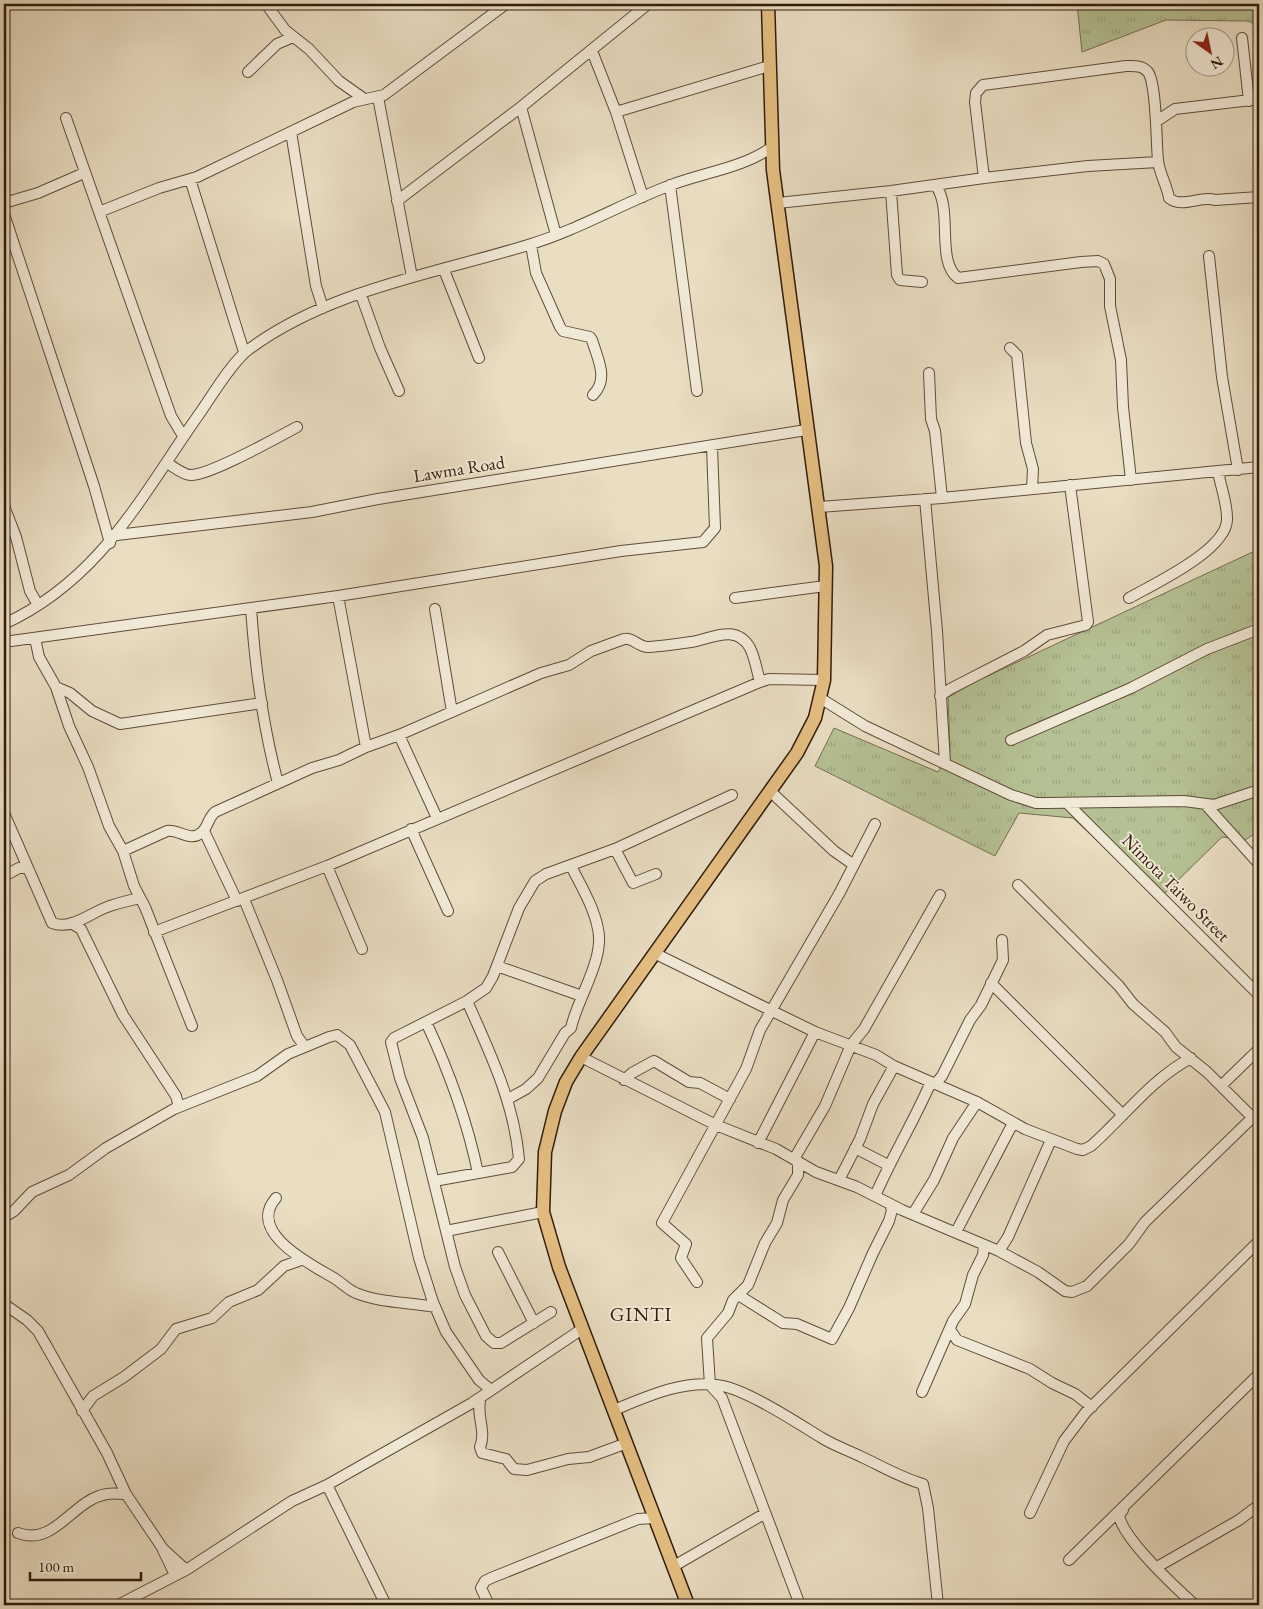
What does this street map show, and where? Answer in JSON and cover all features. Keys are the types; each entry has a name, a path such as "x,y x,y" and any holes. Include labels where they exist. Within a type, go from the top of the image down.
{"main road":[{"path":"688,1605 559,1267 543,1212 545,1152 548,1135 566,1082 581,1057 654,953 797,753 811,729 824,680 824,586 826,566 819,507 806,430 773,170 768,4"}],"street":[{"path":"266,4 285,30 309,50 338,81 349,88 358,100"},
{"path":"100,212 159,188 190,179 358,100 378,97 392,91 506,4"},
{"path":"397,201 521,107 648,4"},
{"path":"248,72 277,44 293,37"},
{"path":"1157,121 1176,109 1254,100 1242,38"},
{"path":"592,51 616,112 643,197"},
{"path":"616,112 769,66"},
{"path":"984,178 975,102 976,93 986,83 1054,77 1126,66 1140,67 1150,77 1157,121 1158,162 1169,198 1172,201 1186,202 1209,198 1215,200 1259,197"},
{"path":"378,97 412,278"},
{"path":"521,107 556,235"},
{"path":"66,118 84,174 100,212 108,242 171,416 183,436"},
{"path":"291,132 316,286 323,308"},
{"path":"4,624 38,604 79,575 110,543 167,463 183,436 244,352 287,324 323,308 412,278 531,245 670,185 755,160 772,148"},
{"path":"755,160 773,170"},
{"path":"778,203 1088,166 1158,162"},
{"path":"4,203 84,174"},
{"path":"190,179 244,352"},
{"path":"670,185 697,391"},
{"path":"936,185 943,198 950,265 958,278 1098,260 1104,264 1110,279 1110,306 1121,360 1123,407 1131,480"},
{"path":"891,191 897,276 900,280 922,282"},
{"path":"4,214 94,486 110,543"},
{"path":"531,245 536,273 560,328 563,331 590,337 592,340 602,378 600,387 593,394"},
{"path":"1209,256 1222,377 1238,470"},
{"path":"444,270 478,358"},
{"path":"361,295 380,348 400,391"},
{"path":"1010,348 1016,355 1026,443 1033,469 1032,489"},
{"path":"929,373 931,419 935,431 942,498"},
{"path":"167,463 187,474 195,474 229,462 297,427"},
{"name":"Lawma Road","path":"117,534 312,512 378,499 806,430"},
{"path":"4,642 338,596 564,560 703,542 715,528 712,446"},
{"path":"819,507 942,498 1259,467"},
{"path":"1129,598 1213,547 1225,530 1228,519 1218,472"},
{"path":"940,696 1024,651 1047,635 1086,625 1088,622 1070,484"},
{"path":"924,499 945,762"},
{"path":"4,506 16,537 30,591 38,604"},
{"path":"735,598 824,586"},
{"path":"338,596 366,747"},
{"path":"251,608 270,756 278,783"},
{"path":"435,608 452,712"},
{"path":"1011,740 1131,688 1207,649 1259,629"},
{"path":"123,851 167,831 173,830 188,836 199,835 204,831 215,812 278,783 312,768 339,760 366,747 400,735 541,673 569,665 591,651 628,638 646,647 692,642 718,635 735,634 751,650 760,682"},
{"path":"35,638 39,657 56,687 109,826 123,851 192,1026"},
{"path":"154,932 327,866 760,682 769,679 824,680"},
{"path":"56,687 70,693 92,711 120,724 262,703"},
{"path":"820,698 865,726 1024,800 1036,803 1170,801 1205,804 1224,803 1259,790"},
{"path":"400,735 437,818"},
{"path":"770,791 834,852 854,865"},
{"path":"551,1312 500,1343 490,1341 465,1295 454,1267 423,1138 391,1047 394,1038 467,1001 486,988 497,966 519,908 534,881 546,874 615,849 732,795"},
{"name":"Nimota Taiwo Street","path":"1068,804 1259,995"},
{"path":"1205,804 1259,864"},
{"path":"4,813 52,923 76,926 84,918 112,905 140,898"},
{"path":"696,1282 681,1258 686,1244 662,1223 746,1069 760,1030 854,865 875,824"},
{"path":"411,829 448,911"},
{"path":"204,831 240,900 278,980 297,1036 305,1047"},
{"path":"615,849 632,882 656,874"},
{"path":"327,866 362,948"},
{"path":"508,1099 526,1089 538,1078 571,1028 598,948 599,930 571,866"},
{"path":"4,876 19,868 27,868"},
{"path":"581,1057 716,1125 912,1214 999,1251 1038,1272 1065,1291 1079,1291 1087,1286 1129,1244 1145,1222 1256,1121 1222,1086 1176,1047 1165,1032 1133,1004 1119,986 1018,885"},
{"path":"800,1605 764,1514 722,1398 710,1385 707,1338 728,1313 733,1300 740,1296 748,1285 765,1243 777,1223 783,1200 798,1175 796,1160 825,1106 851,1045 864,1029 940,895"},
{"path":"76,926 123,1015 176,1096 179,1107"},
{"path":"875,1196 888,1166 933,1083 942,1076 970,1020 981,1005 1003,960 1002,940"},
{"path":"654,953 672,964 816,1032 876,1055 894,1066 977,1102 1012,1123 1077,1150 1085,1150 1098,1140 1144,1092 1172,1069 1191,1058"},
{"path":"497,966 582,996"},
{"path":"991,983 1123,1115"},
{"path":"434,1181 512,1167 519,1160 508,1099 494,1061 467,1001"},
{"path":"426,1022 456,1089 471,1138 478,1173"},
{"path":"758,1143 816,1032"},
{"path":"4,1216 19,1206 32,1192 62,1180 106,1148 179,1107 257,1076 288,1054 329,1036 337,1035 350,1045 374,1088 392,1134 397,1167 419,1258 435,1307 446,1332 471,1369 491,1390"},
{"path":"1222,1086 1259,1049"},
{"path":"624,1080 632,1073 654,1061 689,1082 700,1083 730,1100"},
{"path":"839,1180 855,1148 872,1104 894,1066"},
{"path":"912,1214 934,1180 953,1138 977,1102"},
{"path":"956,1232 1012,1123"},
{"path":"999,1251 1008,1237 1051,1140"},
{"path":"855,1148 888,1166"},
{"path":"276,1198 269,1206 268,1211 271,1227 277,1238 301,1260 356,1294 383,1300 435,1307"},
{"path":"740,1296 783,1323 797,1324 832,1339 849,1308 873,1253 890,1221 892,1210 890,1204"},
{"path":"446,1232 543,1212"},
{"path":"1030,1513 1064,1441 1092,1407 1193,1304 1259,1242"},
{"path":"922,1392 951,1331 953,1321 965,1304 973,1275 983,1255 984,1245"},
{"path":"498,1252 534,1322"},
{"path":"82,1411 93,1396 124,1377 161,1349 176,1329 212,1318 229,1302 258,1290 284,1266 301,1260"},
{"path":"4,1304 28,1320 38,1331 126,1494 163,1549 175,1575"},
{"path":"118,1605 186,1570 281,1507 327,1484 481,1397 582,1329"},
{"path":"951,1331 957,1340 1030,1369 1074,1394 1092,1407"},
{"path":"1069,1560 1259,1374"},
{"path":"722,1398 726,1386"},
{"path":"614,1410 650,1395 680,1387 726,1386 754,1399 829,1442 908,1479 923,1484 928,1508 938,1605"},
{"path":"481,1397 478,1412 483,1441 480,1447 482,1453 506,1460 514,1469 527,1470 568,1459 589,1457 627,1443"},
{"path":"327,1484 386,1605"},
{"path":"18,1533 30,1537 36,1536 55,1528 97,1497 106,1494 126,1494"},
{"path":"1157,1567 1238,1520 1259,1505"},
{"path":"1123,1509 1119,1515 1124,1528 1169,1582 1195,1605"},
{"path":"674,1566 764,1514"},
{"path":"489,1605 481,1588 485,1581 638,1518 655,1518"},
{"path":"163,1549 186,1570"}],"green space":[{"path":"1077,4 1259,4 1259,26 1248,21 1166,20 1082,52"},
{"path":"1259,549 1259,831 1245,840 1222,837 1159,899 1073,818 1019,813 995,856 815,766 834,728 938,772 950,752 948,697 979,680"}],"district":[{"name":"GINTI","path":"641,1314"}]}
